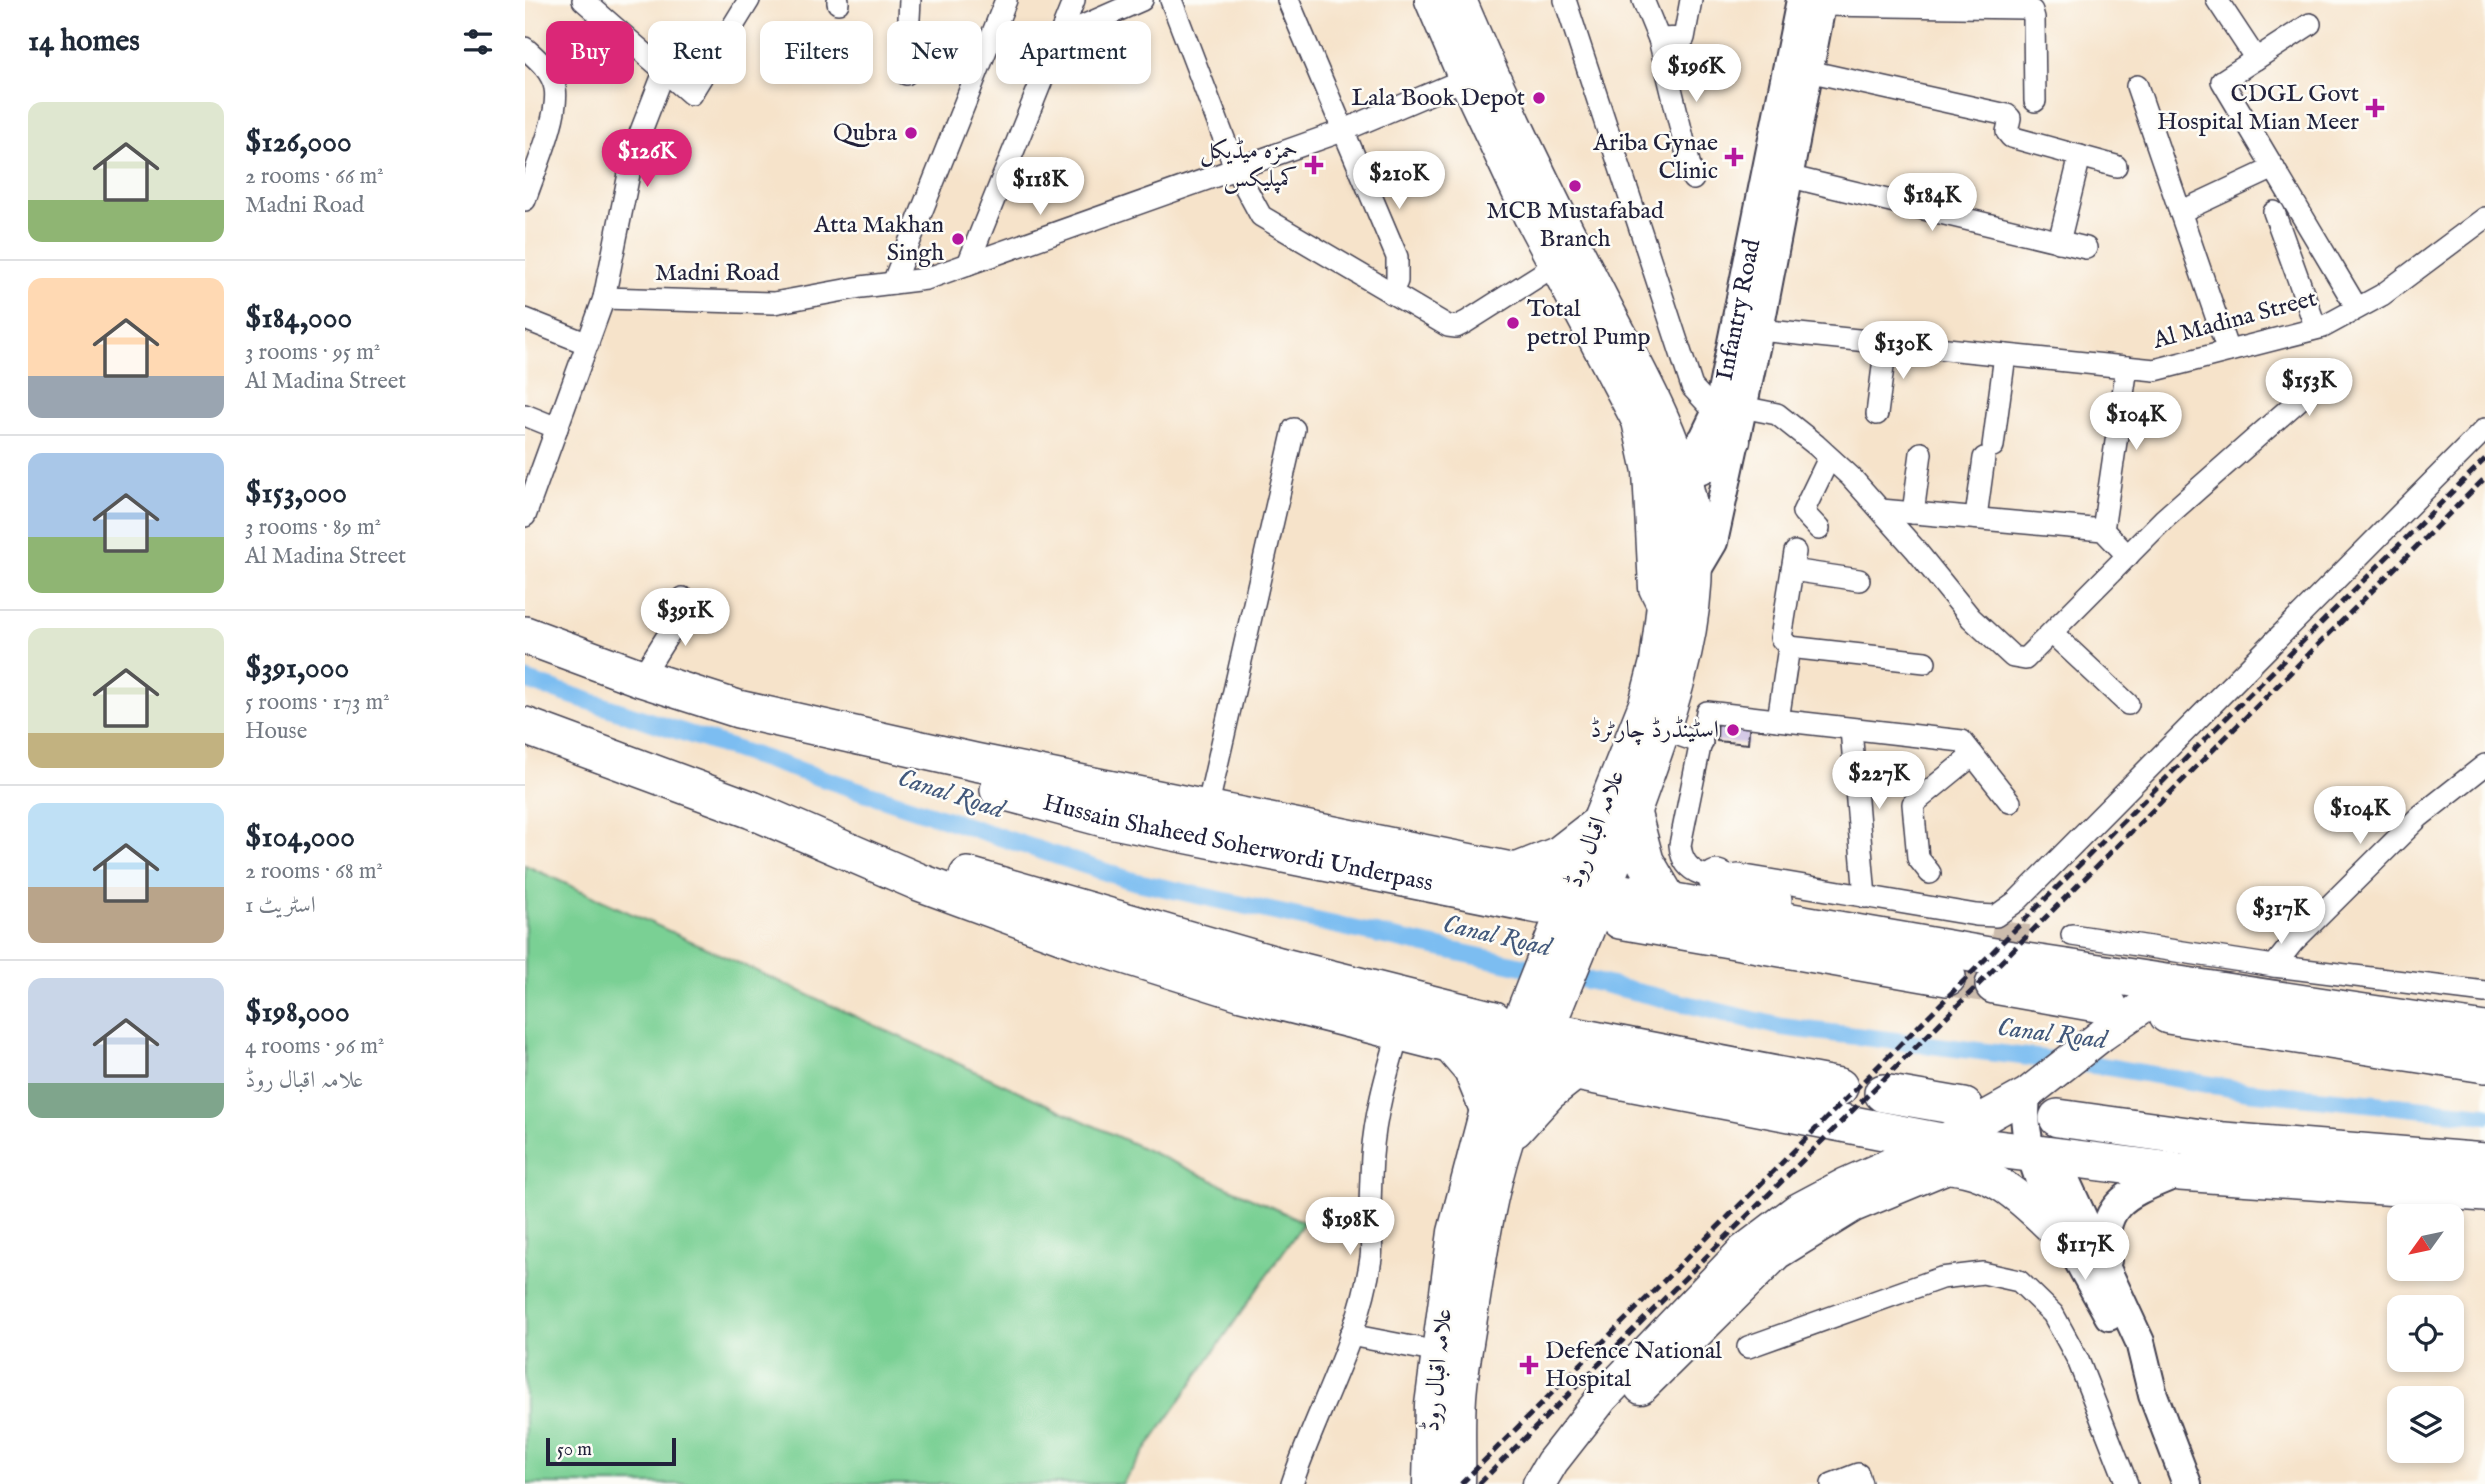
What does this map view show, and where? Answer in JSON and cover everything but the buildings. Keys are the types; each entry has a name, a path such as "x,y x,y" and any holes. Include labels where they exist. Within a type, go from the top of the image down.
{"highway":[{"path":"525,635 641,678 738,709 975,762 1516,872 1600,898 1947,977"},
{"name":"Hussain Shaheed Soherwordi Underpass","path":"738,709 975,784 1104,818 1539,905"},
{"path":"525,726 752,810 919,882 1077,940 1243,992 1447,1044 1942,1154 1993,1148 2180,1172 2485,1193"},
{"path":"752,810 1279,966 1509,1015"},
{"path":"1633,816 1645,861 1669,902"},
{"path":"1516,872 1559,855 1595,827"},
{"path":"1717,879 1737,894 1991,937"},
{"path":"1600,898 1669,902 2005,959 2171,1000 2485,1064"},
{"path":"2031,944 2485,1018"},
{"path":"1994,985 2106,1020"},
{"path":"2171,1000 2485,1031"},
{"path":"1562,1024 1839,1087"},
{"path":"1883,1093 1964,1107"},
{"path":"2058,1118 2224,1141 2485,1162"}],"main road":[{"name":"علامہ اقبال روڈ","path":"1429,1484 1431,1405 1454,1232 1486,1110 1520,1060 1562,1024 1584,943 1664,730 1683,665 1695,598 1697,569 1692,513 1681,466 1663,420 1465,79 1431,0"},
{"name":"علامہ اقبال روڈ","path":"1460,0 1541,210 1554,266 1632,406 1646,452 1655,589 1663,604 1656,662 1645,704 1595,827 1600,898"},
{"name":"Infantry Road","path":"1663,604 1672,588 1673,558 1667,486 1704,438 1730,410 1759,330 1787,176 1784,135 1808,71 1815,2"},
{"name":"Infantry Road","path":"1697,569 1713,542 1734,441 1730,410 1736,334 1815,2"},
{"path":"1646,452 1681,466 1699,469 1706,467 1734,441"},
{"name":"علامہ اقبال روڈ","path":"1459,1484 1460,1397 1484,1232 1493,1186 1507,1141 1520,1060 1509,1015 1552,940 1600,898"},
{"path":"1565,1484 1571,1469 1613,1415 1777,1253 1942,1154 2028,1092 2106,1020 2171,1000"},
{"path":"1447,1044 1470,1070 1486,1110"},
{"path":"1507,1141 1550,1094 1579,1072"},
{"path":"2028,1092 2024,1124 2109,1275 2140,1342 2153,1395 2187,1484"},
{"path":"1539,1484 1552,1462 1602,1398 1743,1251 1797,1210 1846,1184 1942,1154 1994,1179 2071,1246"},
{"path":"2042,1154 2042,1185 2071,1246 2153,1395"},
{"path":"2109,1275 2104,1230 2113,1210 2143,1188 2180,1172"}],"street":[{"path":"583,0 648,58"},
{"path":"736,21 749,0"},
{"path":"909,21 910,0"},
{"path":"1066,21 1074,0"},
{"path":"1094,21 1142,0"},
{"path":"1171,0 1236,170 1261,216 1448,327 1457,327 1554,266"},
{"path":"1288,0 1397,257 1397,281 1391,293"},
{"path":"1565,0 1692,387 1730,410 1777,414 1851,477 1972,618 2013,657 2025,659 2164,519 2333,370"},
{"path":"1643,0 1659,39 1693,179"},
{"path":"1659,39 1684,38 1691,0"},
{"path":"2217,0 2256,59"},
{"path":"1815,2 2025,8 2032,11 2035,102"},
{"path":"893,283 1004,3"},
{"path":"2310,24 2222,81 2357,308"},
{"path":"525,48 544,65 555,85 556,106 525,200"},
{"path":"1808,71 2007,115 2010,118 2007,132 2011,137 2116,166"},
{"name":"Madni Road","path":"604,298 774,303 926,279 1342,131 1465,79"},
{"path":"525,516 604,298 634,149 659,84"},
{"path":"679,84 691,94 697,84"},
{"path":"968,264 1041,84"},
{"path":"2137,86 2228,351"},
{"path":"2059,242 2080,156"},
{"path":"2180,212 2274,168"},
{"path":"1787,176 2086,248"},
{"path":"2274,212 2316,328"},
{"name":"Al Madina Street","path":"1759,330 2155,370 2316,328 2382,295 2485,218"},
{"path":"525,319 588,344"},
{"path":"1877,414 1886,343"},
{"path":"1976,517 2005,355"},
{"path":"2103,530 2127,368"},
{"path":"525,415 557,428"},
{"path":"1207,809 1294,429"},
{"path":"2010,802 1962,741 1707,712 1680,845 1681,858 1699,873 1717,879 1739,875 1976,915 1996,916 2006,910 2485,429"},
{"path":"1913,513 1921,453"},
{"path":"1819,529 1803,512 1829,458"},
{"path":"1881,510 2103,530 2128,556"},
{"path":"1859,580 1793,561 1781,638 1789,647 1925,662"},
{"path":"641,678 675,624 683,598"},
{"path":"2052,633 2128,704"},
{"path":"1778,720 1789,647"},
{"path":"1851,729 1865,897"},
{"path":"1664,730 1702,743"},
{"path":"1930,873 1918,858 1913,804 1973,755"},
{"path":"2274,966 2293,942 2419,817 2485,765"},
{"path":"2072,935 2274,966 2485,992"},
{"path":"1292,1484 1350,1335 1371,1256 1372,1154 1380,1098 1399,1031"},
{"path":"1748,1347 1941,1278 1983,1273 2019,1281 2053,1314 2078,1360 2127,1484"},
{"path":"1350,1335 1438,1352"},
{"path":"1832,1484 1858,1474 1861,1484"}],"green space":[{"path":"525,865 1304,1222 1122,1484 525,1484"}],"waterway":[{"name":"Canal Road","path":"525,680 1133,881 1595,982 1782,1027 2102,1066 2247,1091 2485,1115"}],"tunnel":[{"path":"1991,938 2031,944"},
{"path":"1947,977 1994,985"}],"railway":[{"path":"1461,1484 2485,459"},
{"path":"1479,1484 2485,478"}],"place":[{"name":"Lala Book Depot","path":"1539,98"},
{"name":"CDGL Govt Hospital Mian Meer","path":"2375,108"},
{"name":"Qubra","path":"911,133"},
{"name":"Ariba Gynae Clinic","path":"1734,157"},
{"name":"حمزہ میڈیکل کمپلیکس","path":"1314,165"},
{"name":"MCB Mustafabad Branch","path":"1575,186"},
{"name":"Atta Makhan Singh","path":"958,239"},
{"name":"Total petrol Pump","path":"1513,323"},
{"name":"اسٹینڈرڈ چارٹرڈ","path":"1733,730"},
{"name":"Defence National Hospital","path":"1529,1365"}]}
